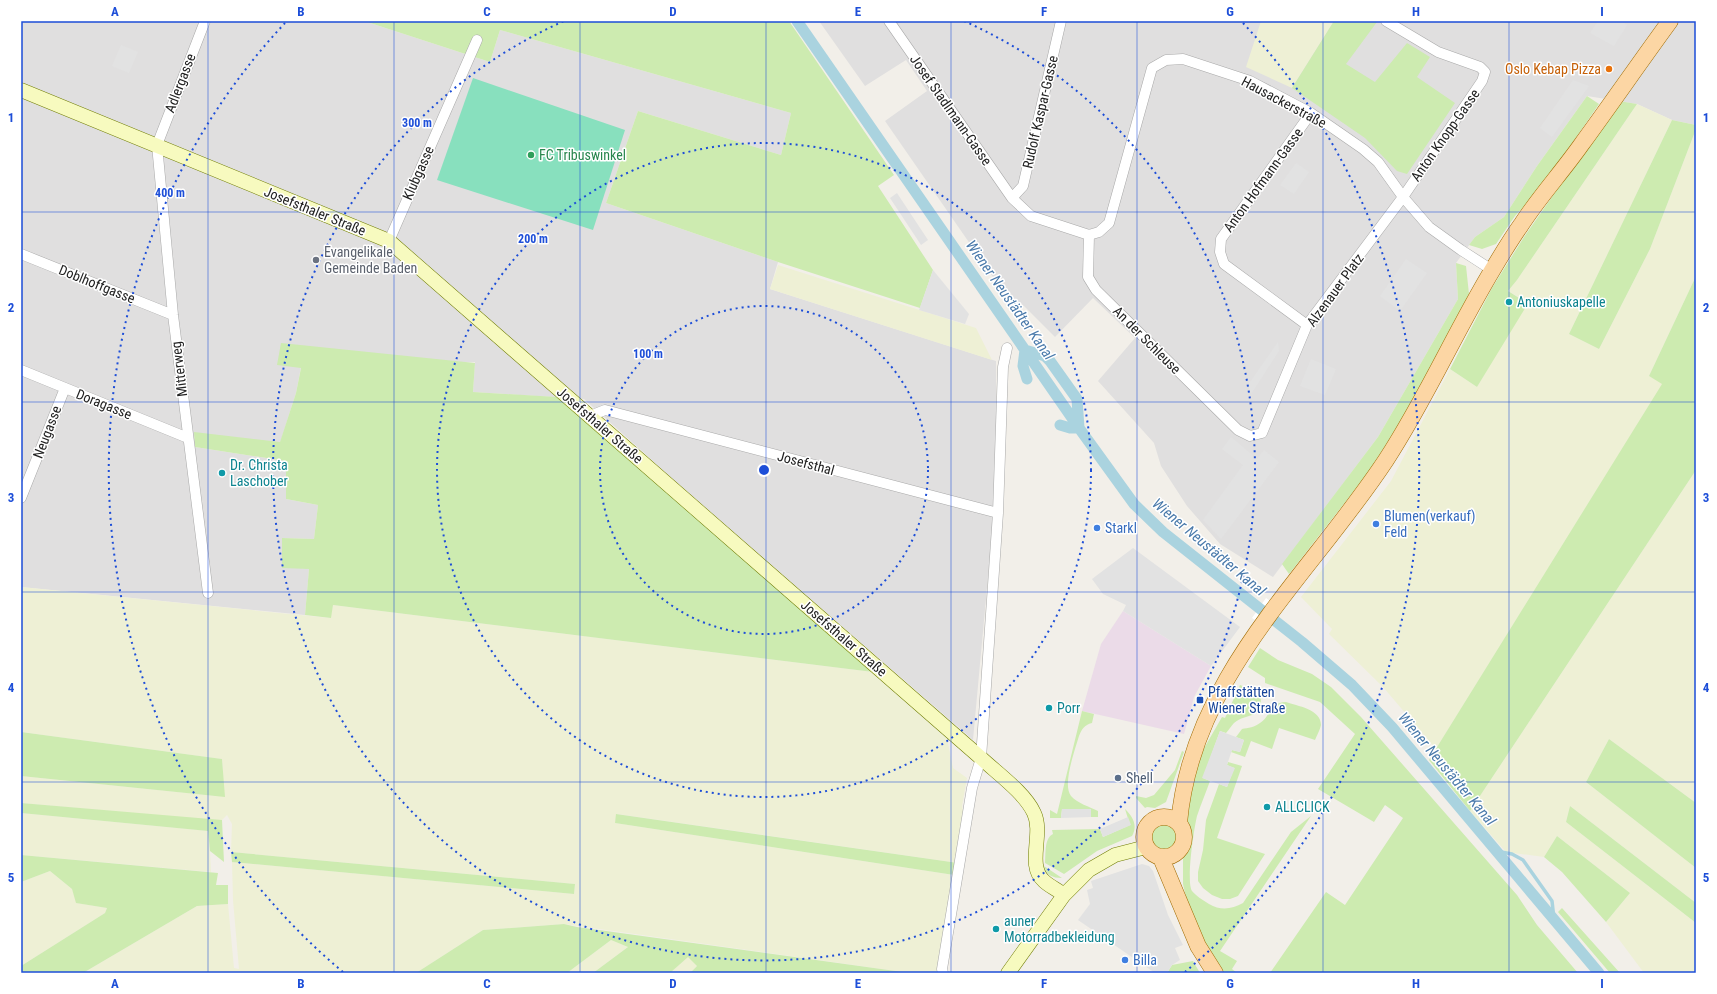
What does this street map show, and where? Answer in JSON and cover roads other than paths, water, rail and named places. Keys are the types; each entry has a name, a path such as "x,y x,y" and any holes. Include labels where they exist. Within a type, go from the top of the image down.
{"main road":[{"path":"1171,820 1214,703 1232,669 1276,605 1356,504 1386,460 1413,417 1492,270 1520,225 1580,146 1670,21"},
{"path":"1157,818 1171,820 1185,834 1182,847 1178,853 1170,857 1161,858 1150,852 1146,846 1144,838 1145,830 1150,823 1157,818"},
{"path":"1176,892 1178,853"},
{"path":"1161,858 1198,946 1215,973"}],"street":[{"name":"Adlergasse","path":"157,145 205,21"},
{"name":"Josef Stadlmann-Gasse","path":"889,21 1012,198"},
{"name":"Rudolf Kaspar-Gasse","path":"1012,198 1023,186 1061,21"},
{"name":"Anton Knopp-Gasse","path":"1386,21 1438,52 1480,66 1484,72 1482,82 1403,197"},
{"name":"Klubgasse","path":"389,241 477,40"},
{"name":"Hausackerstraße","path":"1089,235 1100,232 1109,223 1152,68 1166,60 1183,59 1250,81 1311,113 1363,149 1378,162 1403,197 1429,227 1460,250 1492,270"},
{"name":"Josefsthaler Straße","path":"21,90 389,241 981,758 1025,799 1034,813 1038,825 1036,871 1043,881 1064,894"},
{"name":"Anton Hofmann-Gasse","path":"1308,325 1224,264 1220,252 1221,239 1311,113"},
{"name":"Mitterweg","path":"157,145 173,315 208,593"},
{"name":"Alzenauer Platz","path":"1238,430 1250,436 1262,433 1308,325 1403,197"},
{"path":"1012,198 1031,216 1089,235"},
{"name":"An der Schleuse","path":"1089,235 1088,277 1096,290 1238,430"},
{"name":"Doblhoffgasse","path":"21,254 173,315"},
{"path":"943,973 942,969 972,788 981,758 998,513 1003,367 1007,348"},
{"name":"Doragasse","path":"21,370 188,438"},
{"name":"Neugasse","path":"21,498 64,388"},
{"name":"Josefsthal","path":"590,416 605,410 998,513"},
{"path":"1008,973 1064,894 1089,870 1115,855 1146,846"}],"waterway":[{"name":"Wiener Neustädter Kanal","path":"797,21 1079,428 1134,504 1163,532 1302,642 1352,685 1392,727 1599,973"},
{"path":"1027,379 1023,366 1025,350 1045,356 1077,399 1079,428 1070,428 1060,425"},
{"path":"1496,851 1512,854 1523,860 1552,901 1554,919"}],"place":[{"name":"Oslo Kebap Pizza","path":"1609,69"},
{"name":"FC Tribuswinkel","path":"531,155"},
{"name":"Evangelikale Gemeinde Baden","path":"316,260"},
{"name":"Antoniuskapelle","path":"1509,302"},
{"name":"Dr. Christa Laschober","path":"222,473"},
{"name":"Blumen(verkauf) Feld","path":"1376,524"},
{"name":"Starkl","path":"1097,528"},
{"name":"Pfaffstätten Wiener Straße","path":"1200,700"},
{"name":"Porr","path":"1049,708"},
{"name":"Shell","path":"1118,778"},
{"name":"ALLCLICK","path":"1267,807"},
{"name":"auner Motorradbekleidung","path":"996,929"},
{"name":"Billa","path":"1125,960"}]}
